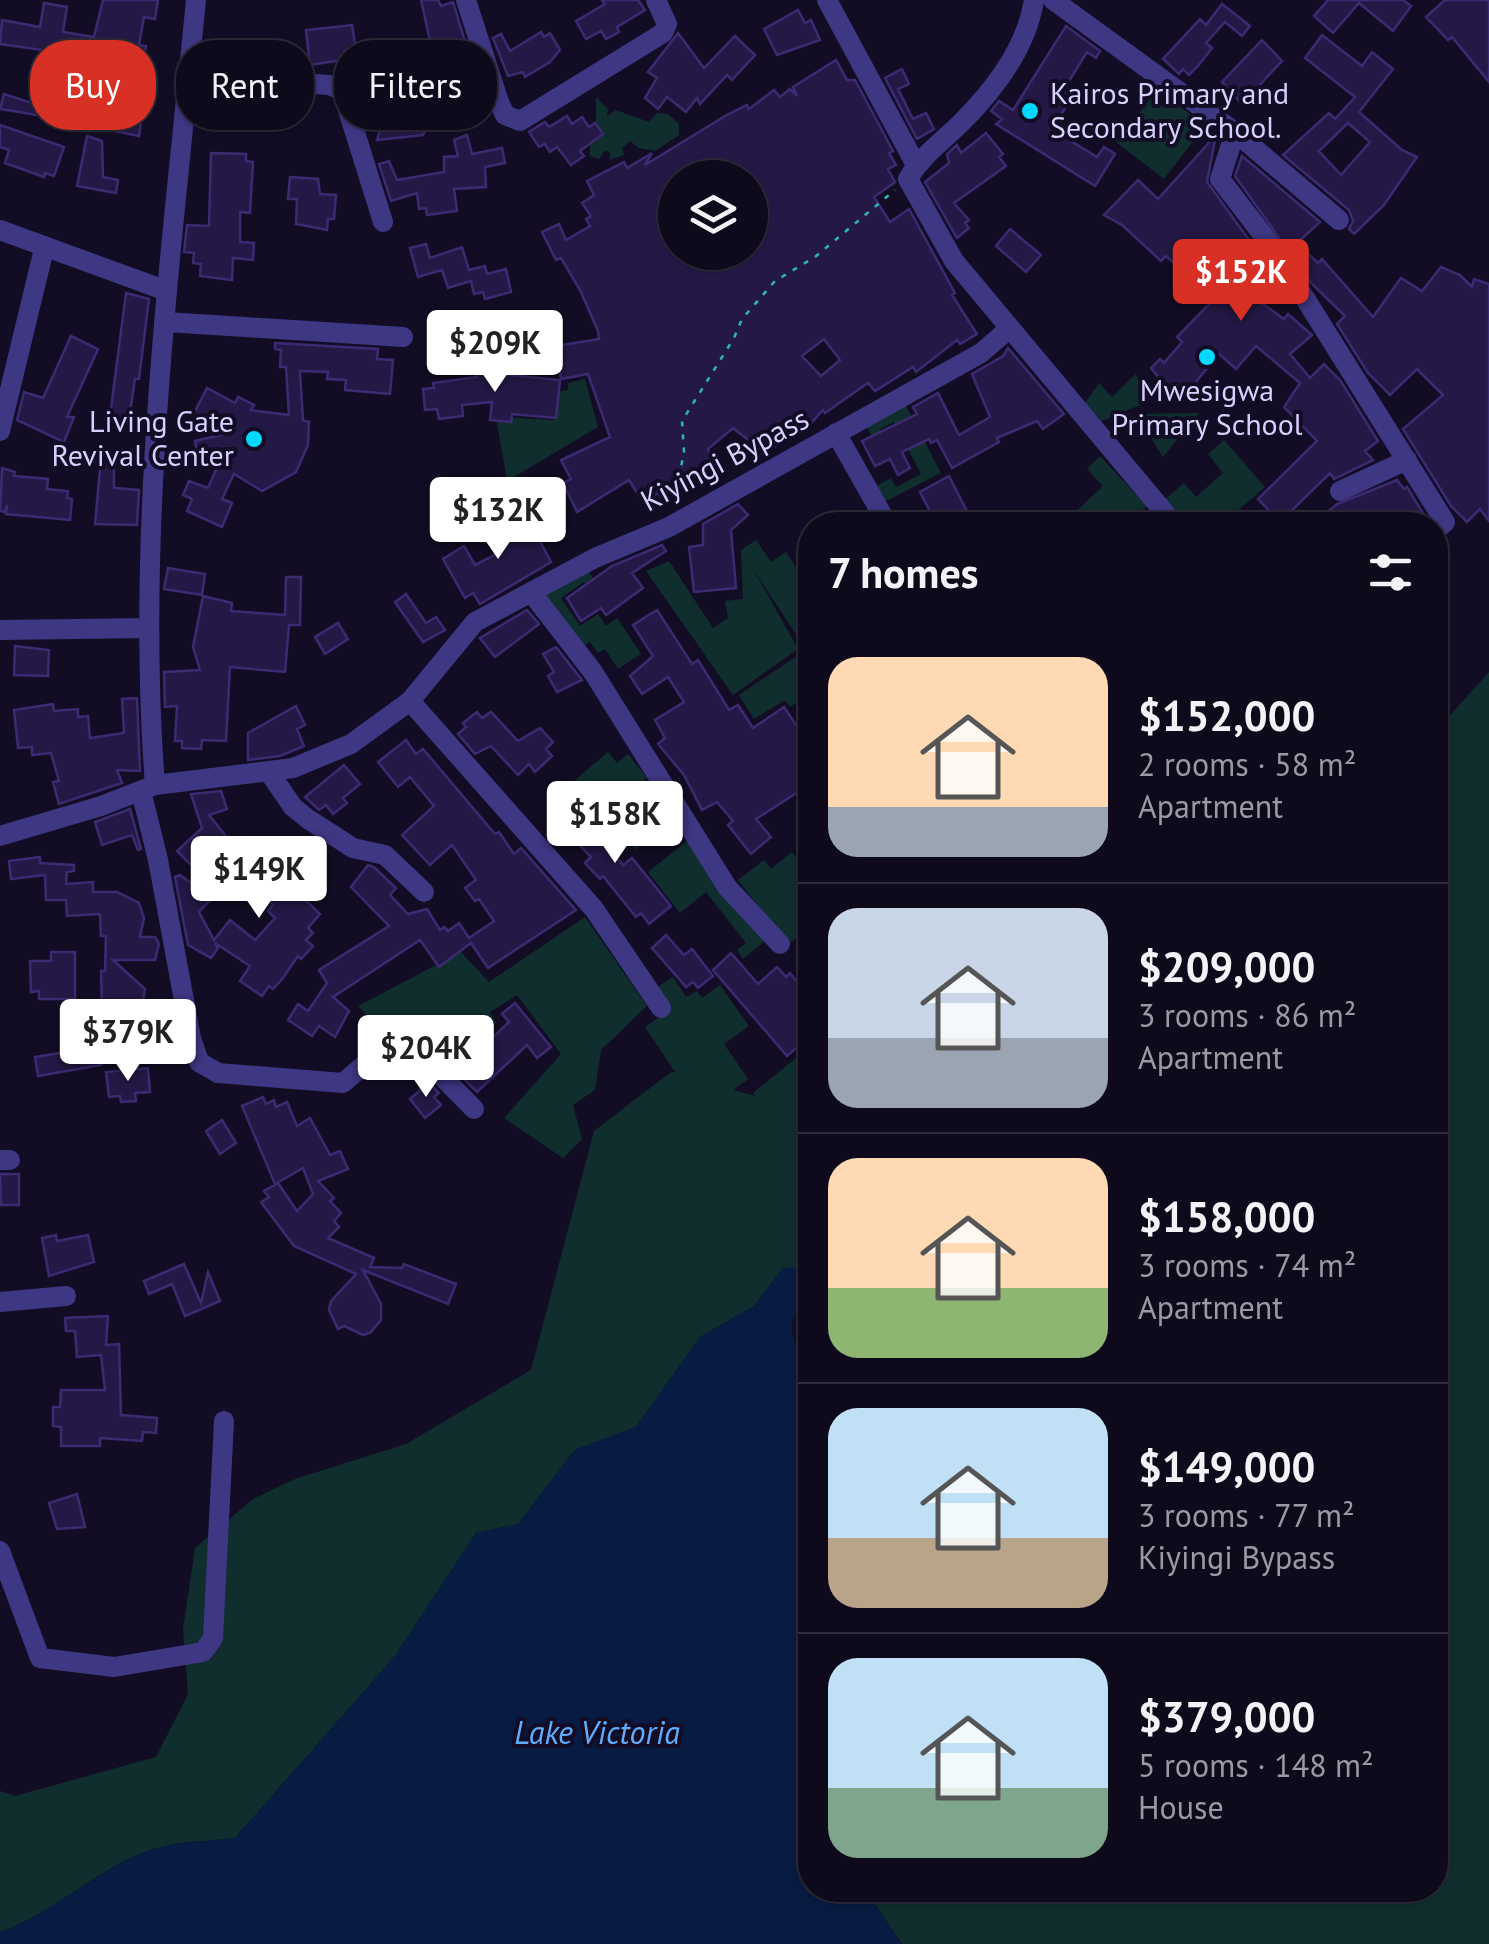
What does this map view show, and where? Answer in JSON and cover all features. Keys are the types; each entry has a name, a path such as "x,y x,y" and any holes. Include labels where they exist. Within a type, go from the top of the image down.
{"street":[{"path":"192,40 196,0"},
{"path":"466,0 505,116 520,121 663,33 668,24 656,0"},
{"path":"827,0 954,261 1164,512"},
{"path":"912,172 975,109 998,78 1025,34 1034,0"},
{"path":"1053,0 1212,112 1338,220"},
{"path":"314,84 342,91 384,222"},
{"path":"183,130 167,291 148,628 148,788 191,1038 200,1062 218,1073 343,1083 393,1040 400,1039 407,1041 474,1109"},
{"path":"1234,132 1220,179 1276,252 1439,512"},
{"path":"0,230 167,291"},
{"path":"0,431 44,249"},
{"path":"166,322 403,337"},
{"name":"Kiyingi Bypass","path":"0,836 148,788 293,768 350,744 410,701 474,622 595,558 669,527 982,352 1010,328"},
{"path":"836,434 881,512"},
{"path":"1340,491 1407,460"},
{"path":"531,592 593,672 727,887 780,944"},
{"path":"0,630 148,628"},
{"path":"410,701 594,909 661,1008"},
{"path":"269,772 284,796 308,819 353,848 385,855 424,892"},
{"path":"0,1302 66,1296"},
{"path":"0,1551 40,1658 114,1667 203,1652 213,1638 224,1421"}],"path":[{"path":"674,495 689,484 680,467 684,452 682,421 742,319 775,281 815,258 912,172"}],"green space":[{"path":"1158,89 1205,126 1164,179 1116,142"},
{"path":"596,97 608,109 607,116 616,110 649,122 657,113 668,114 679,124 679,135 655,151 639,148 630,141 622,148 624,155 609,160 611,153 605,150 599,159 590,156 590,145 604,134 596,123"},
{"path":"1136,374 1145,396 1140,405 1102,421 1085,403 1099,383 1112,397"},
{"path":"585,379 598,427 507,481 496,417 554,420 557,392 568,390 568,383"},
{"path":"903,400 941,473 882,503 874,487 891,478 896,487 921,474 894,422 880,429 884,438 875,442 863,420"},
{"path":"1199,413 1163,457 1136,414"},
{"path":"1224,440 1265,487 1236,512 1173,512 1163,501 1184,483 1196,497 1223,473 1208,454"},
{"path":"1100,456 1147,506 1141,512 1076,512 1103,486 1087,469"},
{"path":"756,540 771,562 786,552 798,570 798,638 752,567 798,649 733,695 646,571 669,561 713,628 728,618 725,601 743,599 741,550"},
{"path":"580,558 603,594 595,599 584,582 561,598 580,626 598,614 606,626 617,618 641,654 618,669 605,649 598,653 590,642 579,649 538,585"},
{"path":"798,655 798,702 790,707 785,700 754,719 739,695"},
{"path":"1489,672 1489,1944 902,1944 873,1902 1448,1902 1448,718"},
{"path":"608,752 617,763 628,754 647,778 604,814 575,780"},
{"path":"649,784 676,818 635,850 609,817"},
{"path":"688,840 766,940 743,959 737,950 746,943 706,892 680,913 648,872"},
{"path":"792,852 798,860 798,937 788,945 738,880 764,860 771,869"},
{"path":"585,917 647,1006 601,1050 595,1090 573,1105 582,1139 563,1158 504,1118 561,1054 517,995 490,1012 496,1023 442,1070 408,1030 377,1026 358,1006 461,952 489,982"},
{"path":"673,977 686,997 697,991 702,998 720,985 749,1026 724,1044 748,1079 733,1090 755,1096 753,1093 798,1056 798,1270 783,1268 754,1306 700,1337 636,1427 575,1450 518,1524 476,1533 395,1656 235,1838 176,1844 136,1855 41,1913 0,1932 0,1791 15,1796 156,1757 188,1694 183,1629 195,1548 253,1499 295,1479 406,1444 531,1370 594,1131 675,1072 645,1027 670,1010 656,988"}],"water":[{"name":"Lake Victoria","path":"798,1267 798,1312 792,1331 798,1348 798,1902 874,1902 901,1944 0,1944 0,1932 41,1913 137,1855 167,1846 235,1838 395,1656 476,1533 518,1524 575,1450 636,1427 700,1337 754,1306 783,1268"}],"building":[{"path":"103,0 158,0 155,19 144,17 140,40 30,40 30,48 0,44 2,20 40,27 44,3 67,7 63,32 94,37"},
{"path":"421,0 438,0 441,6 453,2 465,40 430,40"},
{"path":"602,0 638,0 645,10 617,27 619,32 606,39 601,31 586,39 576,21 605,4"},
{"path":"1328,0 1403,0 1411,6 1393,31 1359,3 1333,33 1314,16"},
{"path":"1445,0 1489,0 1489,82 1452,37 1448,40 1426,17"},
{"path":"1222,4 1250,26 1242,36 1225,22 1206,43 1212,48 1198,66 1189,75 1183,69 1179,74 1163,59 1200,19 1206,25"},
{"path":"798,10 805,23 811,20 820,40 777,55 764,29"},
{"path":"352,25 354,40 334,40 334,61 314,64 314,40 307,40 306,30"},
{"name":"Kairos Primary and Secondary School.","path":"1066,26 1100,51 1096,58 1087,52 1066,86 1075,92 1059,118 1078,130 1071,141 1097,157 1104,147 1115,154 1095,186 996,124 1002,119 991,111 999,101 1013,110"},
{"path":"541,32 544,37 550,33 560,50 550,62 525,77 523,72 508,76 493,38 501,34 510,51"},
{"path":"678,33 704,68 735,36 755,55 732,80 727,75 700,104 697,98 686,112 667,97 658,109 645,98 657,78 648,72"},
{"path":"1322,35 1362,66 1372,52 1393,69 1359,112 1402,150 1417,157 1384,205 1354,234 1349,229 1353,221 1349,210 1283,155 1329,113 1335,119 1355,97 1305,58","holes":["1348,123 1370,142 1341,175 1319,151"]},
{"path":"1262,40 1282,61 1242,104 1222,82"},
{"path":"836,60 847,80 855,80 893,151 889,153 896,165 888,169 895,182 874,197 890,222 909,209 955,293 952,295 977,334 960,344 957,340 916,372 913,367 875,391 868,383 825,413 823,410 806,429 802,426 774,447 761,432 752,443 733,428 708,449 714,469 681,479 685,485 662,500 658,493 643,502 629,480 577,512 563,483 571,479 561,460 610,437 588,374 561,379 556,346 599,339 598,331 580,290 561,258 556,260 542,232 559,224 566,240 590,226 586,219 591,216 582,203 594,195 587,181 624,162 627,168 652,153 645,165 725,116 747,105 749,109 774,90 780,97 790,89 797,96 793,87","holes":["824,339 840,360 821,376 802,356"]},
{"path":"902,69 909,84 898,89 913,119 926,113 934,129 917,139 885,78"},
{"path":"4,94 30,102 30,114 0,109"},
{"path":"567,116 572,124 582,117 589,127 595,123 603,134 580,151 584,156 571,165 557,147 550,152 545,144 539,147 529,132 545,122 549,127"},
{"path":"0,125 64,147 54,176 45,173 44,177 5,163 9,150 0,147"},
{"path":"114,130 140,130 139,136"},
{"path":"380,130 425,130 423,135 377,140"},
{"path":"986,133 1003,154 999,157 1006,166 954,203 969,220 965,223 969,228 957,238 925,182 949,163 947,154 957,145 961,153"},
{"path":"467,135 472,154 502,148 505,163 485,167 486,187 454,189 457,211 427,215 426,208 419,209 417,193 391,201 379,164 389,161 397,180 444,172 444,157 458,156 454,140"},
{"path":"1216,135 1207,182 1273,273 1252,296 1284,319 1288,314 1312,335 1290,354 1310,378 1324,364 1340,380 1378,441 1365,451 1373,460 1334,479 1330,473 1290,512 1270,512 1258,499 1317,441 1284,407 1300,383 1256,346 1236,369 1219,354 1181,400 1151,368 1160,359 1164,363 1182,342 1177,337 1209,304 1189,287 1194,281 1166,256 1161,261 1122,225 1104,215 1138,180 1158,199"},
{"path":"87,136 102,141 103,177 118,180 116,193 77,186"},
{"path":"211,153 246,154 246,161 253,162 250,213 240,212 240,242 254,243 253,260 233,258 232,280 200,276 201,264 193,263 194,253 184,252 187,225 209,226"},
{"path":"1242,156 1320,222 1297,243 1318,263 1322,259 1373,317 1401,278 1422,291 1441,267 1460,275 1472,287 1474,279 1489,284 1489,521 1480,509 1467,522 1451,506 1403,429 1443,395 1417,369 1390,395 1368,373 1337,324 1345,316 1312,284 1235,176"},
{"path":"290,177 318,179 320,194 336,195 334,219 328,219 327,230 296,224 297,199 288,199"},
{"path":"1010,229 1041,255 1026,272 996,246"},
{"path":"426,244 430,258 462,247 469,270 485,266 487,274 506,269 511,292 485,299 483,292 474,294 471,281 448,288 442,270 418,277 410,248"},
{"path":"126,293 149,299 139,379 135,379 128,426 109,424"},
{"path":"71,336 98,349 67,417 74,417 64,442 17,420 24,392 43,398"},
{"path":"275,343 378,349 377,359 393,360 390,394 345,390 346,380 327,379 328,372 300,371 303,420 309,422 308,445 296,472 262,491 234,474 222,499 232,503 222,527 187,511 192,499 183,495 189,481 208,488 218,465 197,452 195,441 225,434 192,417 207,388 235,403 238,397 254,405 251,410 289,415 286,367 280,367 281,350 275,349"},
{"path":"1008,348 1064,414 1043,429 1037,421 997,438 999,442 952,468 937,440 931,443 929,439 902,452 910,468 898,475 890,459 875,466 862,441 917,414 913,407 938,393 959,435 990,417 972,374 1003,356"},
{"path":"487,357 489,373 560,380 556,418 512,414 511,422 490,420 492,402 462,405 463,416 439,419 437,409 425,410 423,389 434,388 433,383 477,377 474,359"},
{"path":"101,459 114,460 114,488 139,490 137,525 95,524"},
{"path":"2,468 15,472 14,476 48,479 47,489 68,491 67,498 72,499 70,520 6,514 7,505 5,512 0,511"},
{"path":"949,476 967,512 930,512 920,492"},
{"path":"1397,480 1404,489 1407,487 1422,512 1327,512 1337,504"},
{"path":"738,504 748,515 731,530 736,588 694,592 689,547 703,545 703,524"},
{"path":"507,513 522,540 535,532 551,562 480,604 473,593 465,598 443,559 464,546 475,565 498,553 483,526"},
{"path":"662,545 666,551 632,573 643,588 606,615 601,608 581,621 567,598 612,566"},
{"path":"168,568 205,574 202,595 164,589"},
{"path":"286,577 301,577 300,625 289,625 285,672 230,667 226,741 202,740 201,749 182,748 182,741 175,741 177,706 165,707 164,672 200,670 193,647 203,596 232,603 231,611 285,615"},
{"path":"406,594 426,623 436,617 445,630 423,642 395,602"},
{"path":"527,610 539,624 495,657 480,638"},
{"path":"657,610 692,664 698,660 729,710 738,705 753,728 784,707 798,728 798,792 756,819 771,837 751,854 728,825 733,821 717,802 702,810 684,775 658,744 665,738 655,720 684,702 668,677 642,694 630,676 653,656 633,625"},
{"path":"338,623 348,639 325,654 315,637"},
{"path":"15,646 49,650 48,676 14,675"},
{"path":"556,647 582,680 557,692 548,676 554,672 543,654"},
{"path":"137,698 140,771 117,770 122,783 59,804 53,782 59,781 51,753 32,755 32,747 18,748 14,710 53,704 54,711 78,709 78,717 88,716 90,738 124,733 122,699"},
{"path":"296,706 305,725 297,729 304,746 280,756 248,760 248,733"},
{"path":"477,712 482,718 491,712 518,741 540,728 553,742 546,749 552,756 535,772 529,764 518,775 491,746 475,754 458,734 466,727 463,723"},
{"path":"406,740 416,754 423,749 495,834 499,832 514,854 521,848 576,910 488,968 471,943 439,967 420,940 333,997 349,1011 335,1037 319,1026 312,1036 288,1020 298,1004 308,1011 327,983 319,970 389,926 351,887 368,865 396,888 390,895 408,914 427,909 440,930 444,927 448,931 459,923 469,938 494,921 479,899 475,901 465,888 476,880 452,845 430,865 402,835 434,806 410,777 398,787 378,762"},
{"path":"344,765 360,784 343,798 347,803 333,814 326,805 319,810 305,797"},
{"path":"221,791 227,809 209,815 226,836 192,866 177,851 202,828 191,794"},
{"path":"588,802 610,825 598,837 623,865 632,858 671,906 649,924 641,913 636,917 603,876 600,879 585,863 591,857 562,827"},
{"path":"130,809 141,849 138,850 132,835 102,845 95,822"},
{"path":"299,838 313,859 284,879 320,914 308,928 313,933 306,940 313,946 301,959 298,956 283,978 273,989 269,986 262,996 240,981 250,966 215,943 218,948 211,958 188,945 175,877 180,875 212,898 199,912 214,940 230,920 255,940 275,918 268,911 273,905 248,868 283,843 286,847"},
{"path":"40,857 40,863 74,865 74,871 67,872 66,884 93,882 93,892 117,892 139,903 144,918 140,937 155,937 159,944 155,960 113,960 145,989 141,1015 158,1016 162,1026 155,1039 99,1038 101,1065 38,1076 35,1057 72,1051 68,1011 102,1008 101,971 105,971 106,936 101,936 100,914 67,916 66,900 46,900 45,875 11,879 9,861"},
{"path":"666,935 684,955 692,949 713,976 698,988 693,982 686,987 652,948"},
{"path":"51,952 75,952 75,999 39,999 39,991 31,992 30,961 51,961"},
{"path":"731,953 758,984 777,967 786,977 790,973 798,983 798,1046 787,1056 713,970"},
{"path":"515,1003 551,1047 537,1058 527,1045 477,1092 457,1072 509,1022 502,1014"},
{"path":"148,1068 150,1092 135,1093 136,1101 121,1102 120,1096 109,1097 106,1072"},
{"path":"429,1083 439,1093 434,1097 441,1105 425,1118 410,1099"},
{"path":"263,1097 266,1104 274,1100 276,1107 287,1102 297,1126 310,1118 330,1155 340,1151 348,1169 318,1181 334,1198 330,1201 341,1213 334,1221 339,1227 328,1238 374,1258 370,1267 402,1268 404,1264 456,1284 448,1304 363,1270 381,1304 381,1320 363,1335 344,1326 338,1329 329,1310 331,1301 356,1274 294,1246 261,1202 269,1197 264,1191 278,1183 297,1211 313,1194 303,1168 275,1184 242,1106"},
{"path":"222,1120 236,1143 220,1154 206,1131"},
{"path":"0,1174 19,1174 19,1205 1,1205"},
{"path":"56,1235 57,1241 88,1235 94,1262 49,1276 42,1238"},
{"path":"184,1264 201,1303 208,1272 220,1301 185,1316 172,1284 149,1294 144,1281"},
{"path":"108,1316 106,1345 119,1344 121,1415 157,1418 156,1433 143,1432 142,1441 100,1438 100,1446 61,1446 61,1427 53,1426 53,1407 60,1407 61,1390 105,1390 101,1355 77,1357 75,1331 66,1331 65,1318"},
{"path":"77,1494 85,1527 57,1529 49,1503"}],"place":[{"name":"Kairos Primary and Secondary School.","path":"1030,111"},
{"name":"Mwesigwa Primary School","path":"1207,357"},
{"name":"Living Gate Revival Center","path":"254,439"}]}
